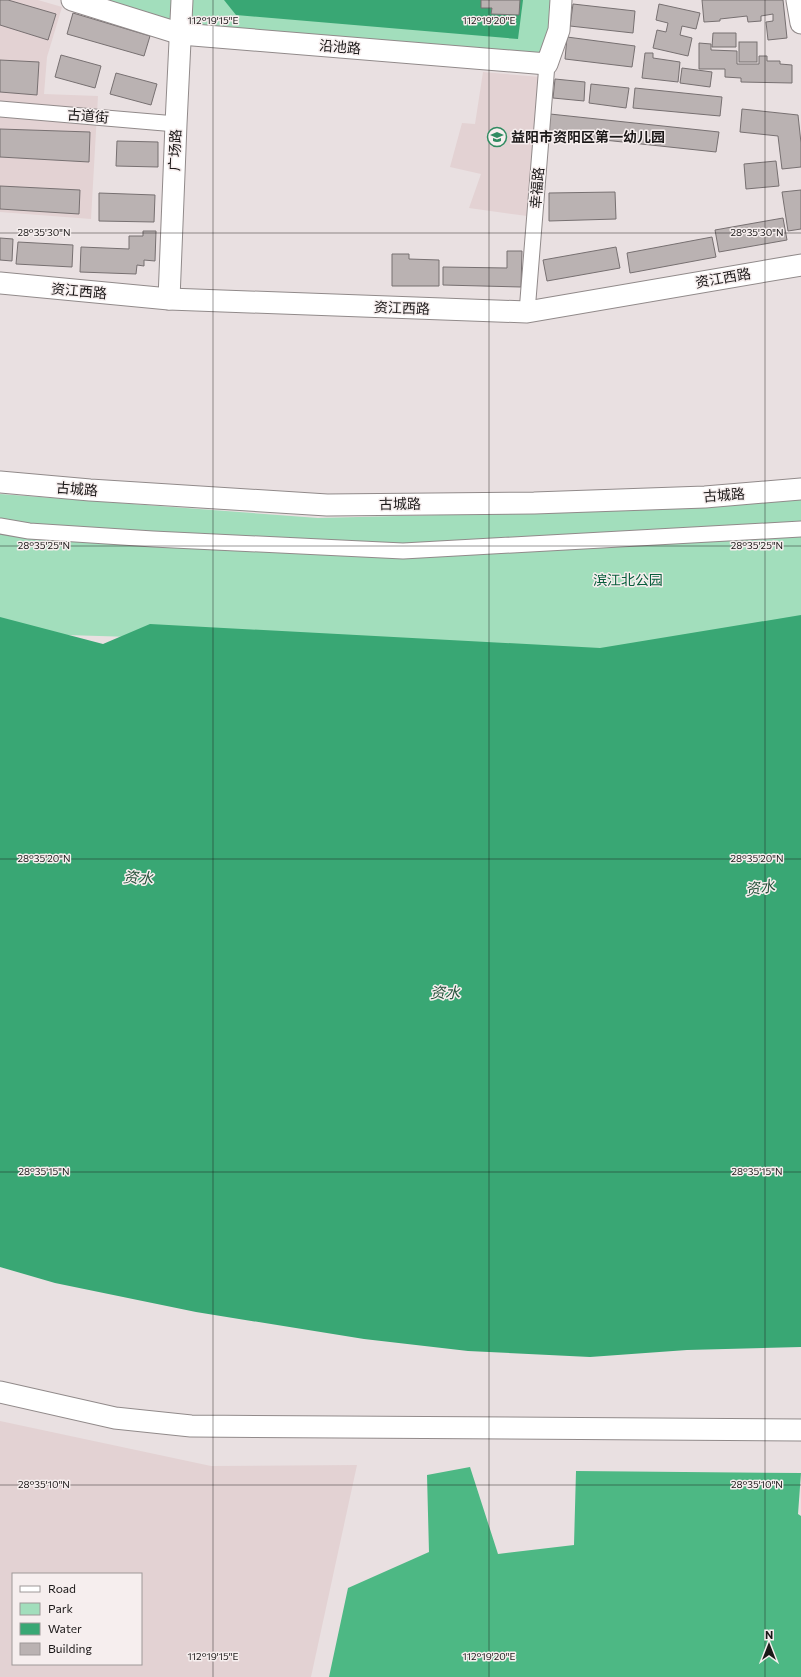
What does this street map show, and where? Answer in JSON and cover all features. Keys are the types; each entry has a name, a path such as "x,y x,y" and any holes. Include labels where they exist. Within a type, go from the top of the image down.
{"street":[{"name":"沿池路","path":"72,0 181,34 547,64"},
{"name":"广场路","path":"169,299 182,0"},
{"path":"547,64 559,30 561,0"},
{"path":"798,0 801,22"},
{"name":"幸福路","path":"527,312 547,64"},
{"name":"古道街","path":"0,109 176,124"},
{"name":"资江西路","path":"0,283 169,299 527,312 801,265"},
{"name":"古城路","path":"0,482 90,490 327,505 534,503 698,497 801,489"},
{"path":"0,526 29,531 153,539 403,551 801,529"},
{"path":"0,1392 115,1418 191,1426 801,1430"}],"shaded area":[{"path":"0,0 38,0 62,7 47,57 44,94 98,96 91,219 0,212"},
{"name":"益阳市资阳区第一幼儿园","path":"483,72 541,77 527,216 469,208 481,174 450,167 462,123 475,124"},
{"path":"0,1421 211,1466 357,1465 311,1677 0,1677"},
{"path":"470,1467 498,1554 574,1545 576,1471 801,1473 798,1514 801,1516 801,1677 329,1677 348,1588 429,1552 427,1475"}],"green space":[{"path":"103,0 551,0 547,54 189,26"},
{"name":"滨江北公园","path":"0,494 318,518 480,514 801,498 801,629 632,652 0,633"}],"water":[{"path":"224,0 523,0 518,39 236,15"},
{"name":"资水","path":"801,615 801,1347 687,1350 590,1357 468,1351 364,1339 196,1312 55,1283 0,1267 0,617 103,644 150,624 600,648"}],"building":[{"path":"0,0 8,0 56,14 48,40 0,25"},
{"path":"481,0 520,0 519,15 491,14 492,8 481,8"},
{"path":"702,0 783,0 787,38 768,40 766,22 773,21 773,14 761,16 761,21 748,22 747,16 720,19 720,21 704,22"},
{"path":"573,4 635,11 633,33 570,26"},
{"path":"659,4 700,13 696,29 682,26 680,35 692,38 688,56 653,48 657,30 666,32 668,23 656,20"},
{"path":"73,13 150,36 144,56 67,34"},
{"path":"713,33 736,33 736,47 712,47"},
{"path":"567,37 635,46 632,67 565,59"},
{"path":"739,42 757,42 757,62 739,62"},
{"path":"699,43 711,44 711,50 737,51 737,64 759,64 759,56 767,56 767,61 780,61 780,64 792,65 792,83 741,82 741,78 725,77 725,69 699,69"},
{"path":"645,53 653,53 653,58 680,62 678,82 642,78"},
{"path":"61,55 101,66 95,88 55,77"},
{"path":"0,60 39,62 37,95 0,92"},
{"path":"682,68 712,72 710,87 680,83"},
{"path":"116,73 157,84 151,105 110,94"},
{"path":"555,79 585,82 584,101 553,98"},
{"path":"591,84 629,88 626,108 589,103"},
{"path":"635,88 722,97 720,116 633,108"},
{"path":"742,109 798,115 801,143 801,167 782,169 778,136 740,132"},
{"path":"550,114 719,132 716,152 548,134"},
{"path":"0,129 90,132 89,162 0,157"},
{"path":"117,141 158,142 158,167 116,166"},
{"path":"776,161 779,186 746,189 744,164"},
{"path":"0,186 80,190 79,214 0,209"},
{"path":"801,190 801,229 788,231 782,192"},
{"path":"615,192 616,219 549,221 549,193"},
{"path":"99,193 155,195 154,222 99,221"},
{"path":"783,218 787,240 719,252 715,230"},
{"path":"143,231 156,231 155,261 144,260 144,266 137,265 136,274 80,272 81,247 129,249 129,236 143,236"},
{"path":"712,237 716,257 630,273 627,253"},
{"path":"0,238 13,239 12,261 0,260"},
{"path":"18,242 73,245 72,267 16,264"},
{"path":"616,247 620,268 547,281 543,260"},
{"path":"507,251 522,251 521,287 443,285 443,267 507,268"},
{"path":"392,254 409,254 409,259 439,260 439,286 392,286"}],"place":[{"name":"益阳市资阳区第一幼儿园","path":"497,137"}]}
